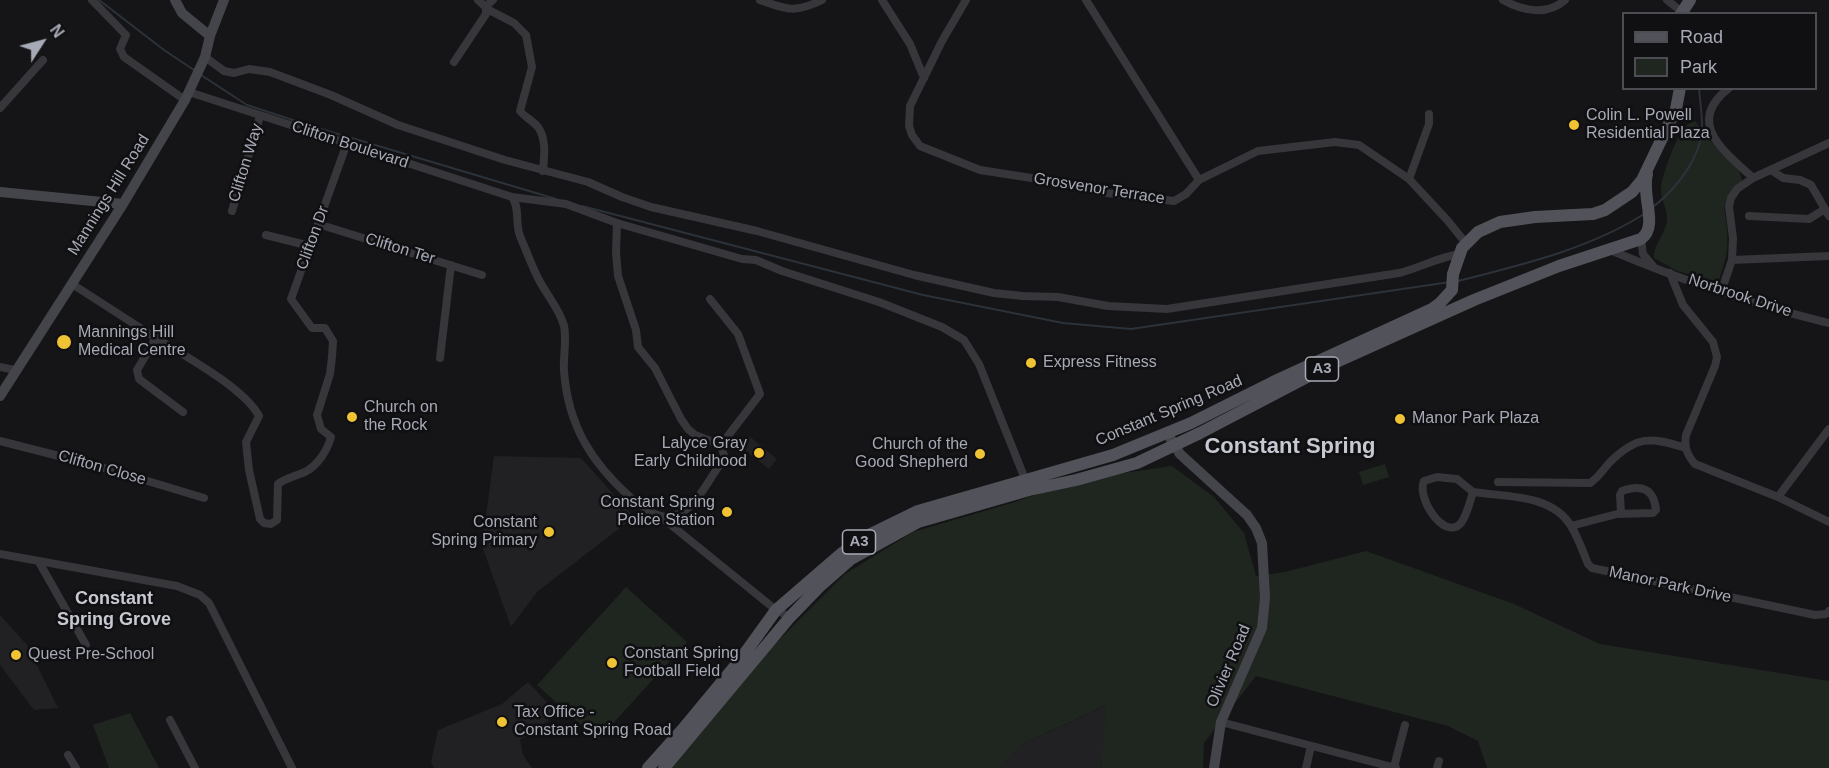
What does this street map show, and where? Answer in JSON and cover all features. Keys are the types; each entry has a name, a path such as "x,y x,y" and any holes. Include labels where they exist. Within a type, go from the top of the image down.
{"main road":[{"path":"175,0 182,13 210,36"},
{"name":"Mannings Hill Road","path":"0,396 123,204 189,93 205,57 210,36 224,0"},
{"path":"1611,208 1637,186 1676,109 1680,90"},
{"path":"1641,239 1649,231 1651,221 1644,185 1652,159"},
{"path":"0,192 123,204"},
{"path":"1559,266 1464,297 1457,295 1452,283 1462,248 1478,232 1500,222 1535,217 1593,214 1642,197 1647,206"},
{"name":"Constant Spring Road","path":"648,768 740,660 776,610 842,553 871,534 918,511 1028,485 1076,480 1137,463 1334,363 1474,300 1559,266 1641,239"},
{"name":"Constant Spring Road","path":"664,768 790,617 851,559 918,522 1113,455 1167,433 1432,309 1440,303 1452,283"},
{"name":"Olivier Road","path":"1167,433 1180,454 1247,515 1262,543 1266,598 1262,628 1221,722 1214,768"}],"street":[{"name":"Clifton Boulevard","path":"92,0 126,35 120,49 124,57 189,93 512,196 566,204 617,223 742,259 756,260 942,327 964,340 979,364 1028,485"},
{"path":"478,0 495,14 504,16 514,23 526,35 532,67 520,111 537,126 542,136 545,150 543,171"},
{"path":"454,62 486,14 486,6 493,0"},
{"path":"760,0 785,10 802,8 822,0"},
{"path":"882,0 910,44 924,78"},
{"name":"Grosvenor Terrace","path":"966,0 910,106 909,126 920,146 980,170 1107,193 1174,201 1186,194 1199,180 1258,152 1335,142 1359,145 1409,179 1448,221 1462,248"},
{"path":"1086,0 1199,180"},
{"path":"1503,0 1516,7 1539,10 1556,8 1565,0"},
{"path":"1667,0 1680,12"},
{"path":"205,57 224,71 234,73 249,69 270,72 309,86 398,126 543,171 555,172 588,182 622,198 651,207 757,231 914,276 994,293 1058,297 1108,306 1167,309 1399,273 1416,269 1462,248"},
{"path":"0,108 43,60"},
{"path":"1727,90 1716,99 1711,110 1711,133 1724,152 1753,178"},
{"path":"1409,179 1429,124 1429,114"},
{"name":"Clifton Way","path":"232,211 260,116"},
{"name":"Clifton Dr","path":"156,338 216,377 253,406 259,416 246,442 247,456 260,519 264,523 271,524 277,520 278,484 306,471 327,452 331,438 321,429 317,415 330,374 333,341 325,328 312,328 291,299 346,143"},
{"path":"1721,292 1732,260 1733,238 1729,207 1731,198 1737,189 1753,178 1829,143"},
{"path":"1749,216 1809,219 1827,212 1811,185 1800,180 1783,178 1771,170"},
{"path":"512,196 515,201 517,229 537,277 563,323 564,371 568,399 577,428 591,455 607,476 640,506 660,516 776,610 790,617"},
{"path":"617,223 618,276 636,330 638,347 655,368 688,429 695,435 721,445"},
{"name":"Clifton Ter","path":"318,224 482,275"},
{"path":"266,235 310,246"},
{"path":"1641,239 1643,254 1653,266"},
{"name":"Norbrook Drive","path":"1609,249 1721,292 1771,308 1829,322"},
{"path":"1732,260 1829,256"},
{"path":"440,358 451,265"},
{"path":"1670,273 1683,305 1713,342 1717,357 1686,435 1687,454 1695,464 1778,497 1829,522"},
{"path":"72,284 156,338 136,370 136,375 183,412"},
{"path":"710,299 738,334 760,394 721,445"},
{"path":"0,367 15,370"},
{"path":"1778,497 1829,429"},
{"path":"1498,482 1590,483 1614,458 1634,443 1649,439 1686,448"},
{"name":"Clifton Close","path":"0,441 98,466 204,498"},
{"path":"660,516 673,516 689,506 700,495 725,459 721,445"},
{"path":"1444,477 1457,480 1473,492 1462,522 1453,527 1441,523 1428,509 1422,485 1424,481 1444,477"},
{"path":"1571,526 1621,513 1653,513 1656,510 1654,497 1650,491 1645,489 1622,491 1620,495 1621,513"},
{"name":"Manor Park Drive","path":"1473,492 1545,504 1563,516 1571,526 1592,568 1815,615 1826,614 1829,611"},
{"path":"0,554 177,586 200,595 209,603 292,768"},
{"path":"39,562 86,645"},
{"path":"170,720 195,768"},
{"path":"1221,722 1395,768 1405,724"},
{"path":"1306,768 1311,746"},
{"path":"68,755 76,768"}],"shaded area":[{"name":"Lalyce Gray Early Childhood","path":"749,436 777,459 769,469 741,447"},
{"name":"Constant Spring Primary","path":"494,456 581,458 634,517 537,592 511,627 482,546"},
{"name":"Quest Pre-School","path":"0,615 27,645 58,708 34,710 0,665"},
{"name":"Tax Office - Constant Spring Road","path":"528,682 558,714 520,740 523,755 532,768 434,768 431,762 438,730 502,704"},
{"path":"1107,705 1101,768 998,768 1021,745"}],"green space":[{"path":"1695,121 1723,156 1739,171 1743,183 1724,207 1727,245 1725,261 1718,282 1677,271 1654,258 1656,247 1665,228 1667,215 1661,190 1663,176 1683,129"},
{"path":"1385,464 1389,477 1363,485 1359,472"},
{"path":"1172,466 1214,497 1244,533 1256,576 1285,572 1366,551 1514,604 1600,644 1829,681 1829,768 1487,768 1478,741 1448,726 1256,676 1204,743 1203,768 1101,768 1106,705 1021,745 998,768 668,768 743,676 845,574 913,532 1015,502 1076,480"},
{"name":"Constant Spring Football Field","path":"626,587 687,642 598,740 537,685"},
{"path":"130,713 159,768 109,768 93,725"}],"waterway":[{"path":"99,0 194,70"},
{"path":"201,75 247,105 556,199"},
{"path":"1653,207 1679,182 1698,149 1702,126 1699,90"},
{"path":"582,206 923,295 1063,323 1131,329 1450,282"},
{"path":"1458,281 1554,255 1601,237 1644,214"}],"place":[{"name":"Colin L. Powell Residential Plaza","path":"1574,125"},
{"name":"Mannings Hill Medical Centre","path":"64,342"},
{"name":"Express Fitness","path":"1031,363"},
{"name":"Church on the Rock","path":"352,417"},
{"name":"Manor Park Plaza","path":"1400,419"},
{"name":"Lalyce Gray Early Childhood","path":"759,453"},
{"name":"Church of the Good Shepherd","path":"980,454"},
{"name":"Constant Spring Police Station","path":"727,512"},
{"name":"Constant Spring Primary","path":"549,532"},
{"name":"Quest Pre-School","path":"16,655"},
{"name":"Constant Spring Football Field","path":"612,663"},
{"name":"Tax Office - Constant Spring Road","path":"502,722"}],"district":[{"name":"Constant Spring","path":"1290,447"},
{"name":"Constant Spring Grove","path":"114,609"}]}
